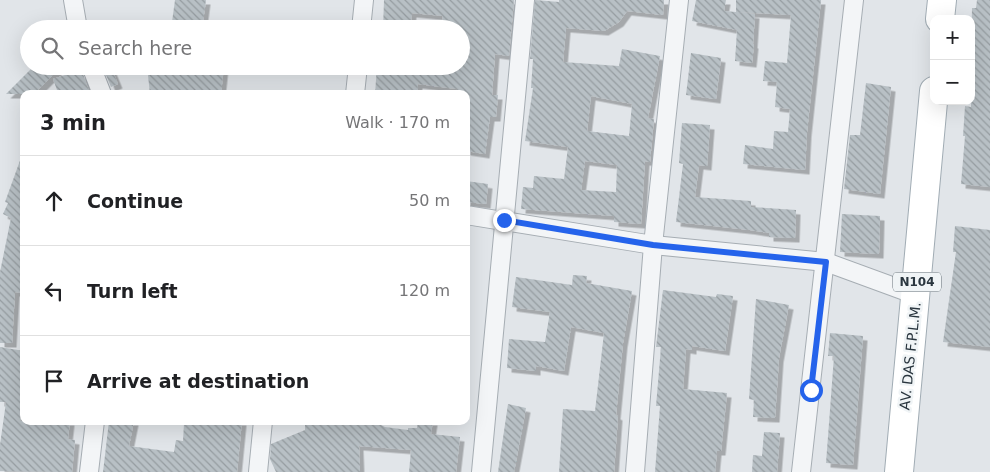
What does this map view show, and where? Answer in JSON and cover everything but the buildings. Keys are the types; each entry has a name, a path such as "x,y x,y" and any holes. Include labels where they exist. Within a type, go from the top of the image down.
{"main road":[{"path":"940,15 942,0"},
{"name":"AV. DAS F.P.L.M.","path":"898,472 933,105"}],"street":[{"path":"73,0 76,20"},
{"path":"362,20 364,0"},
{"path":"481,472 525,0"},
{"path":"635,472 653,245 679,0"},
{"path":"801,472 854,0"},
{"path":"95,75 100,90"},
{"path":"355,90 357,75"},
{"path":"470,216 653,245 826,262 916,295"},
{"path":"89,472 95,425"},
{"path":"258,472 264,425"}],"route":[{"path":"504,220 653,245 826,262 811,390"}]}
